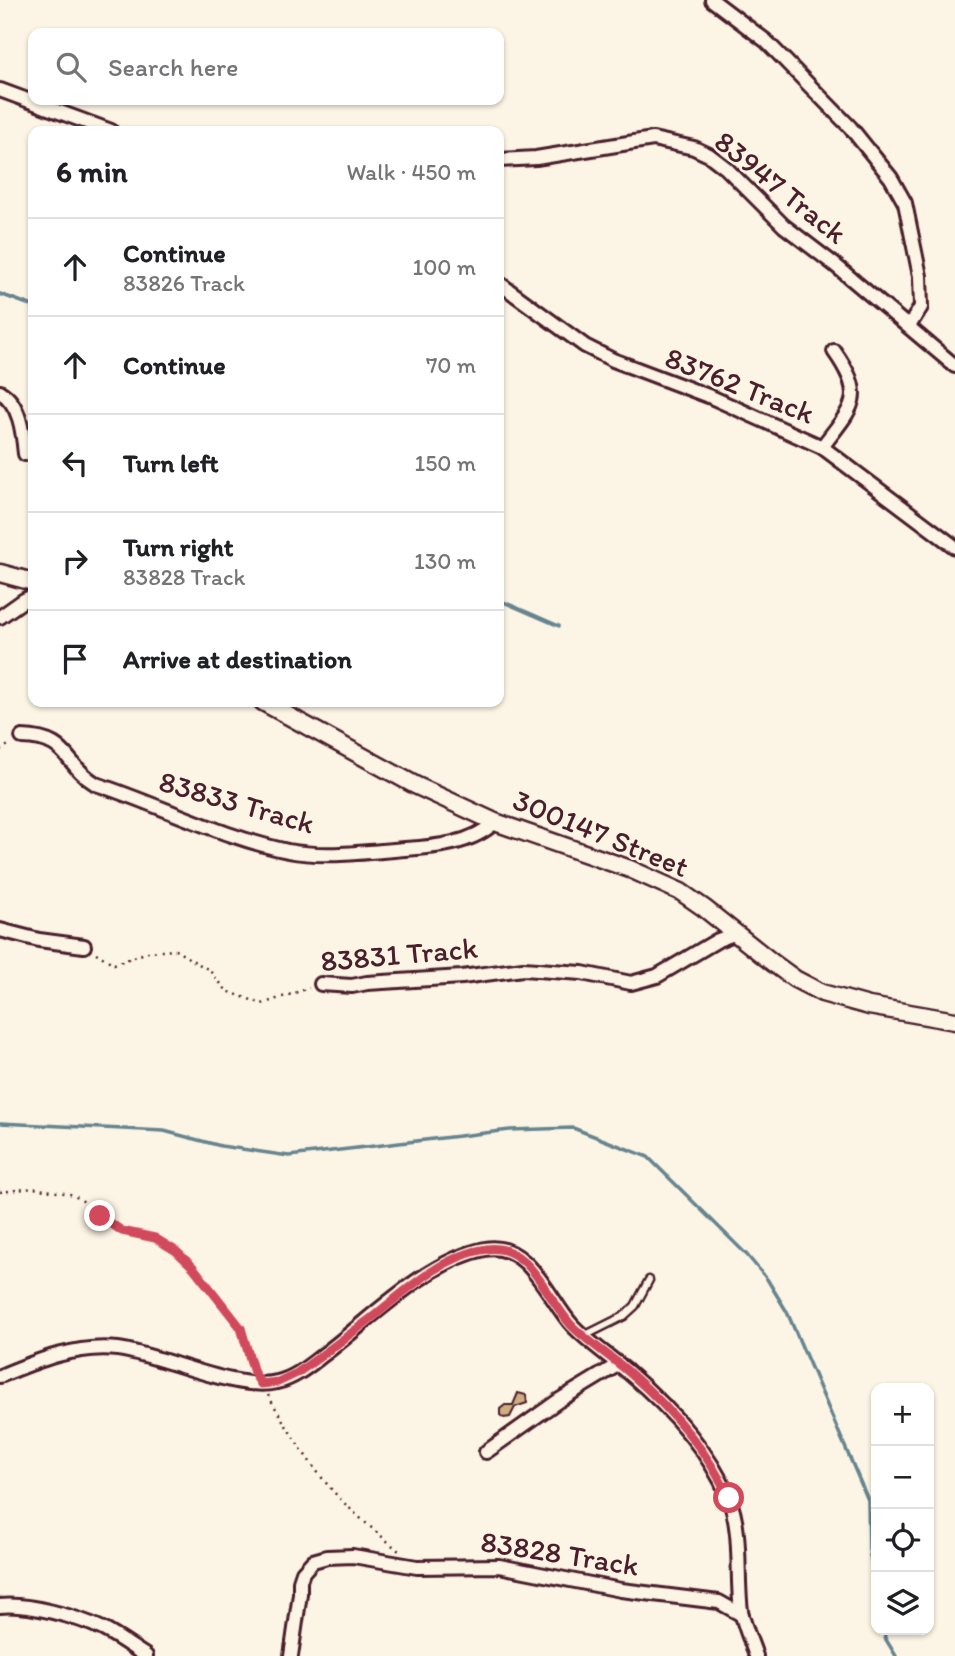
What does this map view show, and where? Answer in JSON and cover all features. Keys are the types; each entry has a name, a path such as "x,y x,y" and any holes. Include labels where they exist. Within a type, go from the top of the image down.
{"street":[{"path":"712,0 766,41 850,127 891,178 905,203 920,276 921,307 909,326"},
{"path":"0,90 28,100"},
{"path":"41,105 97,126"},
{"name":"83947 Track","path":"504,160 536,158 653,139 694,148 726,168 784,226 955,366"},
{"name":"83762 Track","path":"504,287 585,346 604,356 721,401 822,447 955,547"},
{"path":"822,447 843,420 855,395 848,374 834,351"},
{"path":"0,392 11,401 15,410 22,430 25,454"},
{"path":"0,573 28,581"},
{"path":"0,617 28,598"},
{"name":"300147 Street","path":"272,707 415,785 549,843 630,870 681,892 795,979 822,993 869,1006 955,1021"},
{"name":"83833 Track","path":"22,737 50,741 67,754 81,774 96,784 200,824 288,851 327,855 434,847 484,832 495,821"},
{"path":"0,930 39,940 84,946"},
{"name":"83831 Track","path":"321,984 352,986 523,969 582,972 631,983 657,976 718,940 734,934"},
{"path":"0,1376 66,1353 118,1349 243,1382 278,1382 297,1373 366,1322 411,1284 440,1267 486,1249 500,1249 520,1258 572,1326 619,1364 682,1424 722,1483 735,1520 742,1615 756,1656"},
{"path":"486,1452 558,1401 619,1364"},
{"name":"83828 Track","path":"291,1656 303,1572 313,1561 327,1557 353,1556 417,1567 499,1566 621,1590 719,1602 742,1615"},
{"path":"0,1606 39,1609 87,1622 107,1631 146,1656"}],"lane":[{"path":"584,1336 624,1316 635,1306 649,1280"}],"path":[{"name":"83831 Track","path":"84,946 114,964 148,952 175,950 209,971 227,991 262,1004 321,984"},
{"path":"0,1192 33,1188 69,1194 80,1199 122,1231 155,1238 176,1251 193,1267 241,1328 254,1373 294,1439 332,1489 359,1518 417,1567"}],"building":[{"path":"518,1393 526,1395 527,1403 515,1407 510,1417 504,1418 500,1415 500,1409 505,1405 513,1405"}],"waterway":[{"path":"0,294 28,304"},
{"path":"504,602 559,626"},
{"path":"0,1123 164,1131 221,1146 289,1156 510,1130 573,1128 648,1157 747,1255 767,1279 787,1312 868,1500 869,1549 873,1572"},
{"path":"885,1635 896,1656"}],"route":[{"path":"100,1216 122,1231 155,1238 176,1251 193,1267 241,1328 254,1373 261,1384 278,1382 297,1373 376,1314 411,1284 440,1267 486,1249 500,1249 511,1253 529,1267 572,1326 631,1374 676,1417 706,1457 729,1498"}]}
